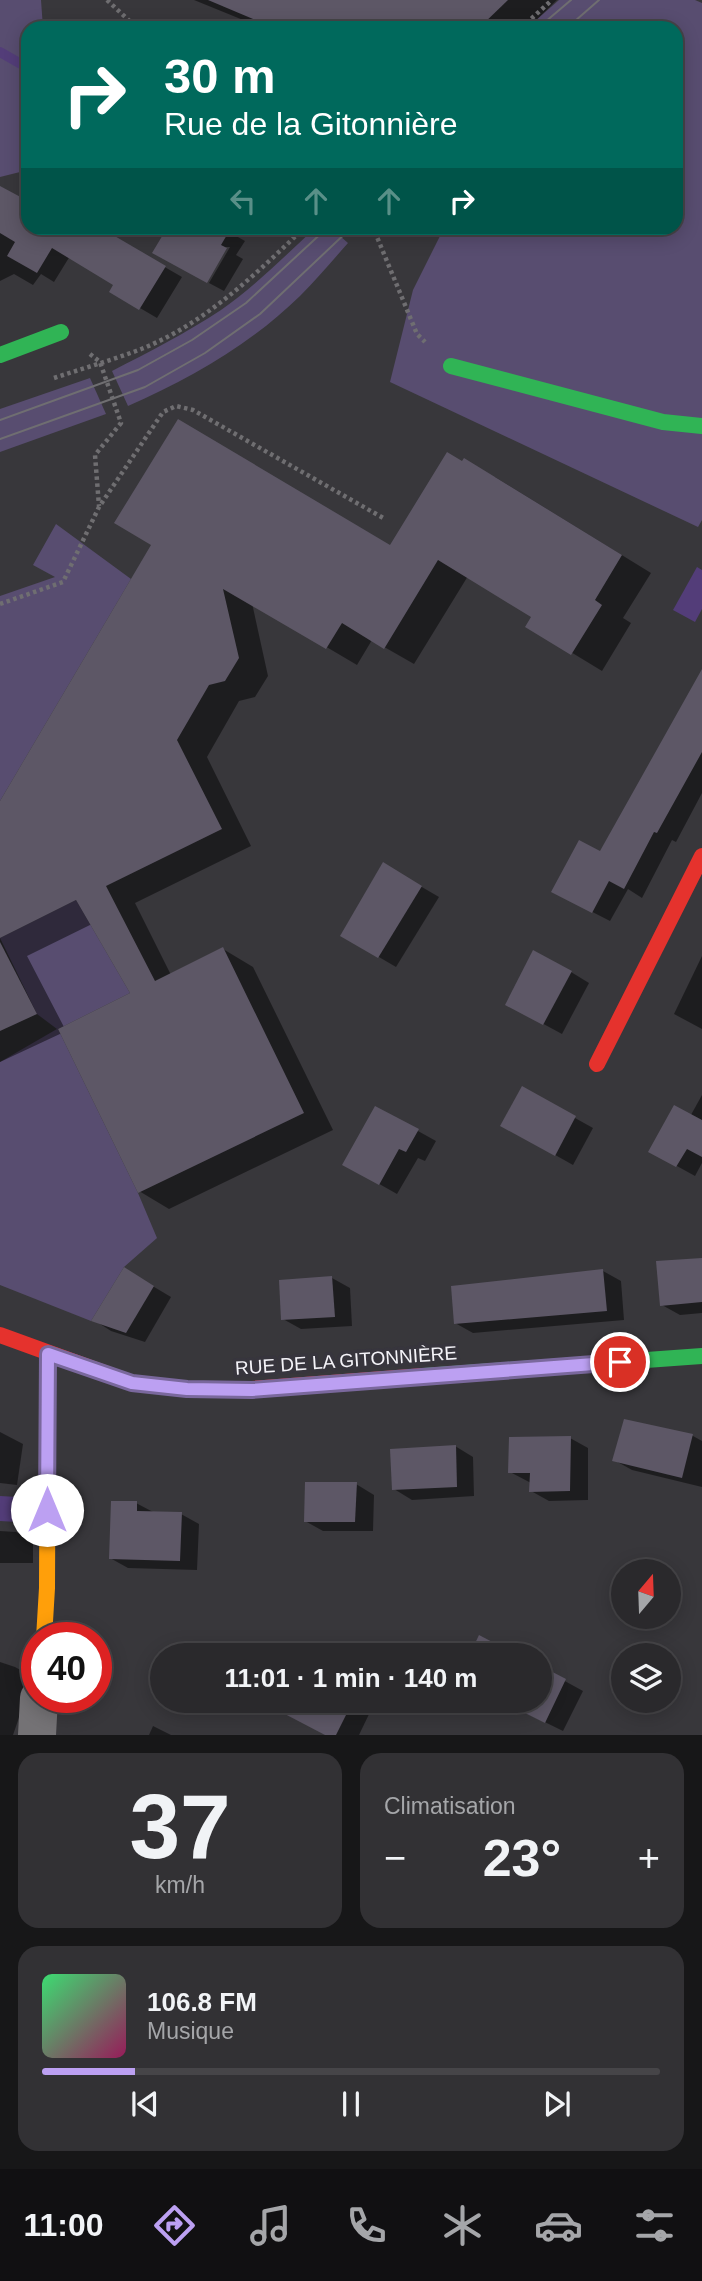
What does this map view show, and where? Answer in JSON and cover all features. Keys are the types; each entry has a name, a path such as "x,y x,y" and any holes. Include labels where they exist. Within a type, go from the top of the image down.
{"street":[{"path":"0,355 61,332"},
{"path":"451,366 663,422 702,426"},
{"path":"597,1064 699,868"},
{"name":"RUE DE LA GITONNIÈRE","path":"0,1335 132,1383 187,1389 252,1390 702,1356"},
{"path":"45,1622 48,1354"},
{"path":"37,1735 38,1713"}],"path":[{"path":"107,0 130,21"},
{"path":"528,21 552,0"},
{"path":"50,379 137,351 182,328 222,301 296,235"},
{"path":"375,235 417,334 451,366"},
{"path":"61,332 100,362 121,423 95,455 99,507"},
{"path":"0,604 63,582 99,507 163,412 176,406 193,410 385,519"}],"shaded area":[{"path":"0,0 41,0 42,21 21,21 21,172 0,177"},
{"path":"559,0 695,0 702,3 702,520 698,527 390,382 413,290 440,235 683,235 683,21 535,21"},
{"path":"307,235 339,235 348,243 300,296 261,330 219,359 128,406 112,371 221,310 258,281"},
{"path":"90,378 106,414 0,452 0,409"},
{"path":"56,524 131,579 0,801 0,596 55,577 33,565"},
{"path":"697,567 702,570 702,609 695,622 673,610"},
{"path":"76,900 130,993 58,1029 157,1238 124,1267 91,1321 0,1285 0,1062 57,1029 37,1014 0,938"},
{"path":"0,1496 18,1497 17,1522 0,1521"}],"building":[{"path":"208,0 508,0 486,21 258,21"},
{"path":"0,186 21,197 21,235 113,235 166,266 139,310 109,292 113,285 52,248 37,273 7,256 15,242 0,233"},
{"path":"163,235 227,235 221,245 227,248 207,283 152,253"},
{"path":"178,419 390,545 447,452 462,461 464,458 622,555 595,600 602,605 571,655 525,627 531,617 438,560 384,649 342,623 326,649 223,589 239,658 225,681 209,685 177,740 222,829 106,886 155,981 223,947 304,1113 138,1193 58,1029 130,993 76,900 0,938 0,801 151,545 114,523"},
{"path":"702,669 702,752 657,833 654,832 624,889 609,881 592,913 551,892 579,840 600,851"},
{"path":"383,862 422,886 378,958 340,936"},
{"path":"0,942 37,1014 0,1031"},
{"path":"533,950 572,971 543,1025 505,1005"},
{"path":"522,1086 576,1116 555,1156 500,1126"},
{"path":"674,1105 702,1120 702,1157 687,1149 676,1167 648,1152"},
{"path":"375,1106 419,1129 406,1152 399,1149 379,1185 342,1165"},
{"path":"702,1258 702,1302 660,1306 656,1261"},
{"path":"124,1267 154,1286 126,1333 91,1321"},
{"path":"603,1269 607,1311 454,1324 451,1286"},
{"path":"332,1276 335,1317 281,1320 279,1280"},
{"path":"624,1419 693,1434 682,1478 612,1461"},
{"path":"571,1436 570,1491 529,1492 530,1473 508,1473 509,1437"},
{"path":"456,1445 457,1487 392,1490 390,1449"},
{"path":"305,1482 357,1482 355,1522 304,1522"},
{"path":"111,1501 137,1501 137,1511 182,1512 180,1561 109,1559"},
{"path":"479,1635 494,1643 475,1643"},
{"path":"552,1672 566,1679 552,1708"},
{"path":"283,1713 347,1713 336,1735 325,1735"},
{"path":"525,1713 550,1713 545,1723"}],"waterway":[{"path":"0,52 21,64"}],"tram line":[{"path":"546,21 571,0"},
{"path":"575,21 599,0"},
{"path":"0,420 138,370 192,340 246,303 319,235"},
{"path":"0,439 145,387 205,353 260,314 344,235"}],"traffic: fast":[{"path":"0,355 61,332"},
{"path":"451,366 663,422 702,426"},
{"path":"424,1376 702,1356"}],"traffic: slow":[{"path":"45,1622 48,1354"}],"traffic: jam":[{"path":"597,1064 702,856"},
{"path":"0,1335 132,1383 187,1389 252,1389 424,1376"}],"route":[{"path":"47,1510 48,1354 132,1383 187,1389 252,1390 620,1362"}]}
